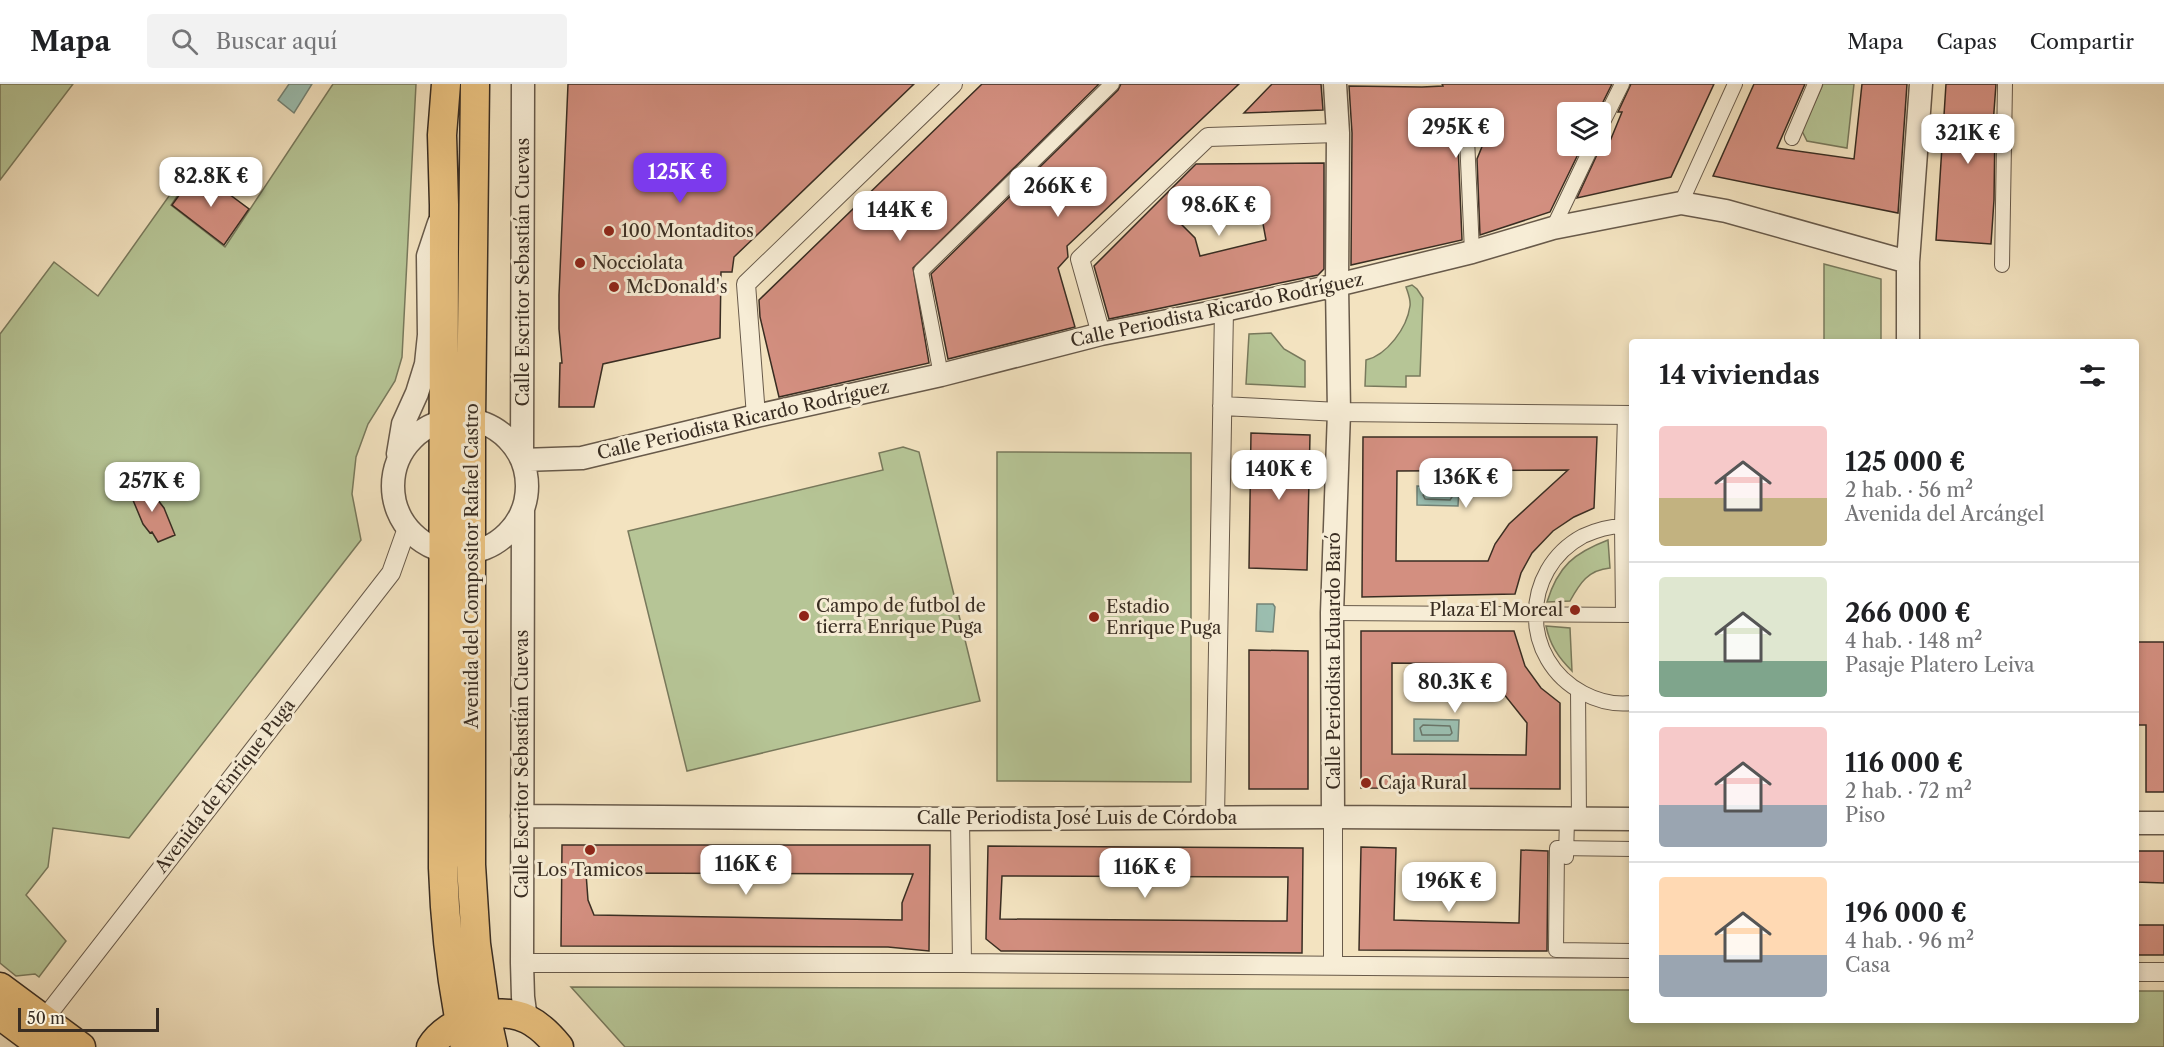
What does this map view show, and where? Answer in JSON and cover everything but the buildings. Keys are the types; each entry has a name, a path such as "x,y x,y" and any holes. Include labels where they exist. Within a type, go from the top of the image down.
{"main road":[{"name":"Avenida del Compositor Rafael Castro","path":"446,84 442,135 444,205 458,420 472,553 471,875 476,944 470,1028"},
{"name":"Avenida del Compositor Rafael Castro","path":"474,84 458,420 444,551 444,904 470,1028 493,1047"},
{"path":"0,987 34,1038"},
{"path":"431,1047 441,1035 470,1028 497,1014 526,1019 544,1031 559,1047"},
{"path":"0,1015 34,1038 81,1047"}],"street":[{"name":"Calle Escritor Sebastián Cuevas","path":"523,84 522,460 527,476 527,493 523,509 522,963 526,1019"},
{"path":"756,416 746,284 953,84"},
{"path":"941,375 921,271 1112,84"},
{"name":"Calle Periodista Eduardo Baró","path":"1333,966 1332,613 1339,412 1338,133 1335,84"},
{"path":"1611,106 1622,84"},
{"path":"1681,203 1735,84"},
{"path":"1792,138 1815,84"},
{"path":"1908,339 1908,262 1921,84"},
{"path":"2002,265 2005,84"},
{"path":"1472,252 1467,138 1488,120"},
{"path":"1101,334 1080,259 1208,136 1338,133"},
{"path":"1553,228 1587,156"},
{"name":"Calle Periodista Ricardo Rodríguez","path":"522,460 582,458 941,375 1101,334 1337,285 1472,252 1553,228 1681,203 1726,211 1908,262"},
{"name":"Avenida del Compositor Rafael Castro","path":"407,528 396,508 392,485 403,423 417,393 426,364 429,335 428,256 444,205"},
{"path":"1215,818 1224,310"},
{"path":"1222,406 1339,412 1628,415 1628,615 1332,613"},
{"path":"396,463 408,443 419,432 458,420 493,427 510,441 522,460"},
{"path":"407,528 420,540 444,551 472,553 495,544 512,529 523,509"},
{"path":"1627,526 1595,530 1571,543 1552,562 1539,586 1535,613 1539,641 1551,666 1571,686 1596,699 1629,703"},
{"name":"Avenida de Enrique Puga","path":"34,1038 391,573 407,528"},
{"path":"1564,958 1566,848 1573,819 1578,690"},
{"name":"Calle Periodista José Luis de Córdoba","path":"522,816 960,819 1333,817 1629,819"},
{"path":"960,819 962,963"},
{"path":"2139,823 2164,823"},
{"path":"1566,848 1629,849"},
{"path":"522,963 1333,966 1564,958 1629,951"},
{"path":"1564,958 1629,968"},
{"path":"2139,972 2164,972"}],"green space":[{"path":"0,84 73,84 0,180"},
{"path":"333,84 416,84 402,357 395,381 368,424 356,457 352,494 361,540 129,838 53,828 48,867 26,895 66,941 39,977 35,974 16,976 0,963 0,334 54,262 98,296 191,165 196,169 171,205 225,247"},
{"path":"1823,84 1854,84 1847,148 1807,141 1802,131"},
{"path":"1824,264 1881,279 1881,339 1824,339"},
{"path":"1412,285 1423,298 1420,376 1406,376 1406,387 1365,386 1366,360 1388,347 1405,323 1410,306 1406,287"},
{"path":"1271,333 1284,349 1305,361 1305,387 1246,384 1249,334"},
{"name":"Campo de futbol de tierra Enrique Puga","path":"903,447 919,452 980,701 687,771 628,531 883,470 879,453"},
{"name":"Estadio Enrique Puga","path":"997,452 1191,453 1191,782 997,781"},
{"path":"1608,540 1610,568 1596,571 1586,578 1570,601 1547,602 1556,579 1569,562 1586,550"},
{"path":"1546,626 1570,628 1572,671 1555,650"},
{"path":"571,987 1629,990 1629,1023 2139,1023 2139,991 2164,991 2164,1047 625,1047"}],"water":[{"path":"289,84 312,84 294,113 278,100"},
{"path":"1417,486 1459,487 1458,506 1417,505"},
{"path":"1257,604 1273,604 1275,607 1273,632 1256,631"},
{"path":"1414,719 1459,720 1458,741 1414,741"}],"place":[{"name":"100 Montaditos","path":"609,231"},
{"name":"Nocciolata","path":"580,263"},
{"name":"McDonald's","path":"614,287"},
{"name":"Plaza El Moreal","path":"1575,610"},
{"name":"Campo de futbol de tierra Enrique Puga","path":"804,616"},
{"name":"Estadio Enrique Puga","path":"1094,617"},
{"name":"Caja Rural","path":"1366,783"},
{"name":"Los Tamicos","path":"590,850"}]}
